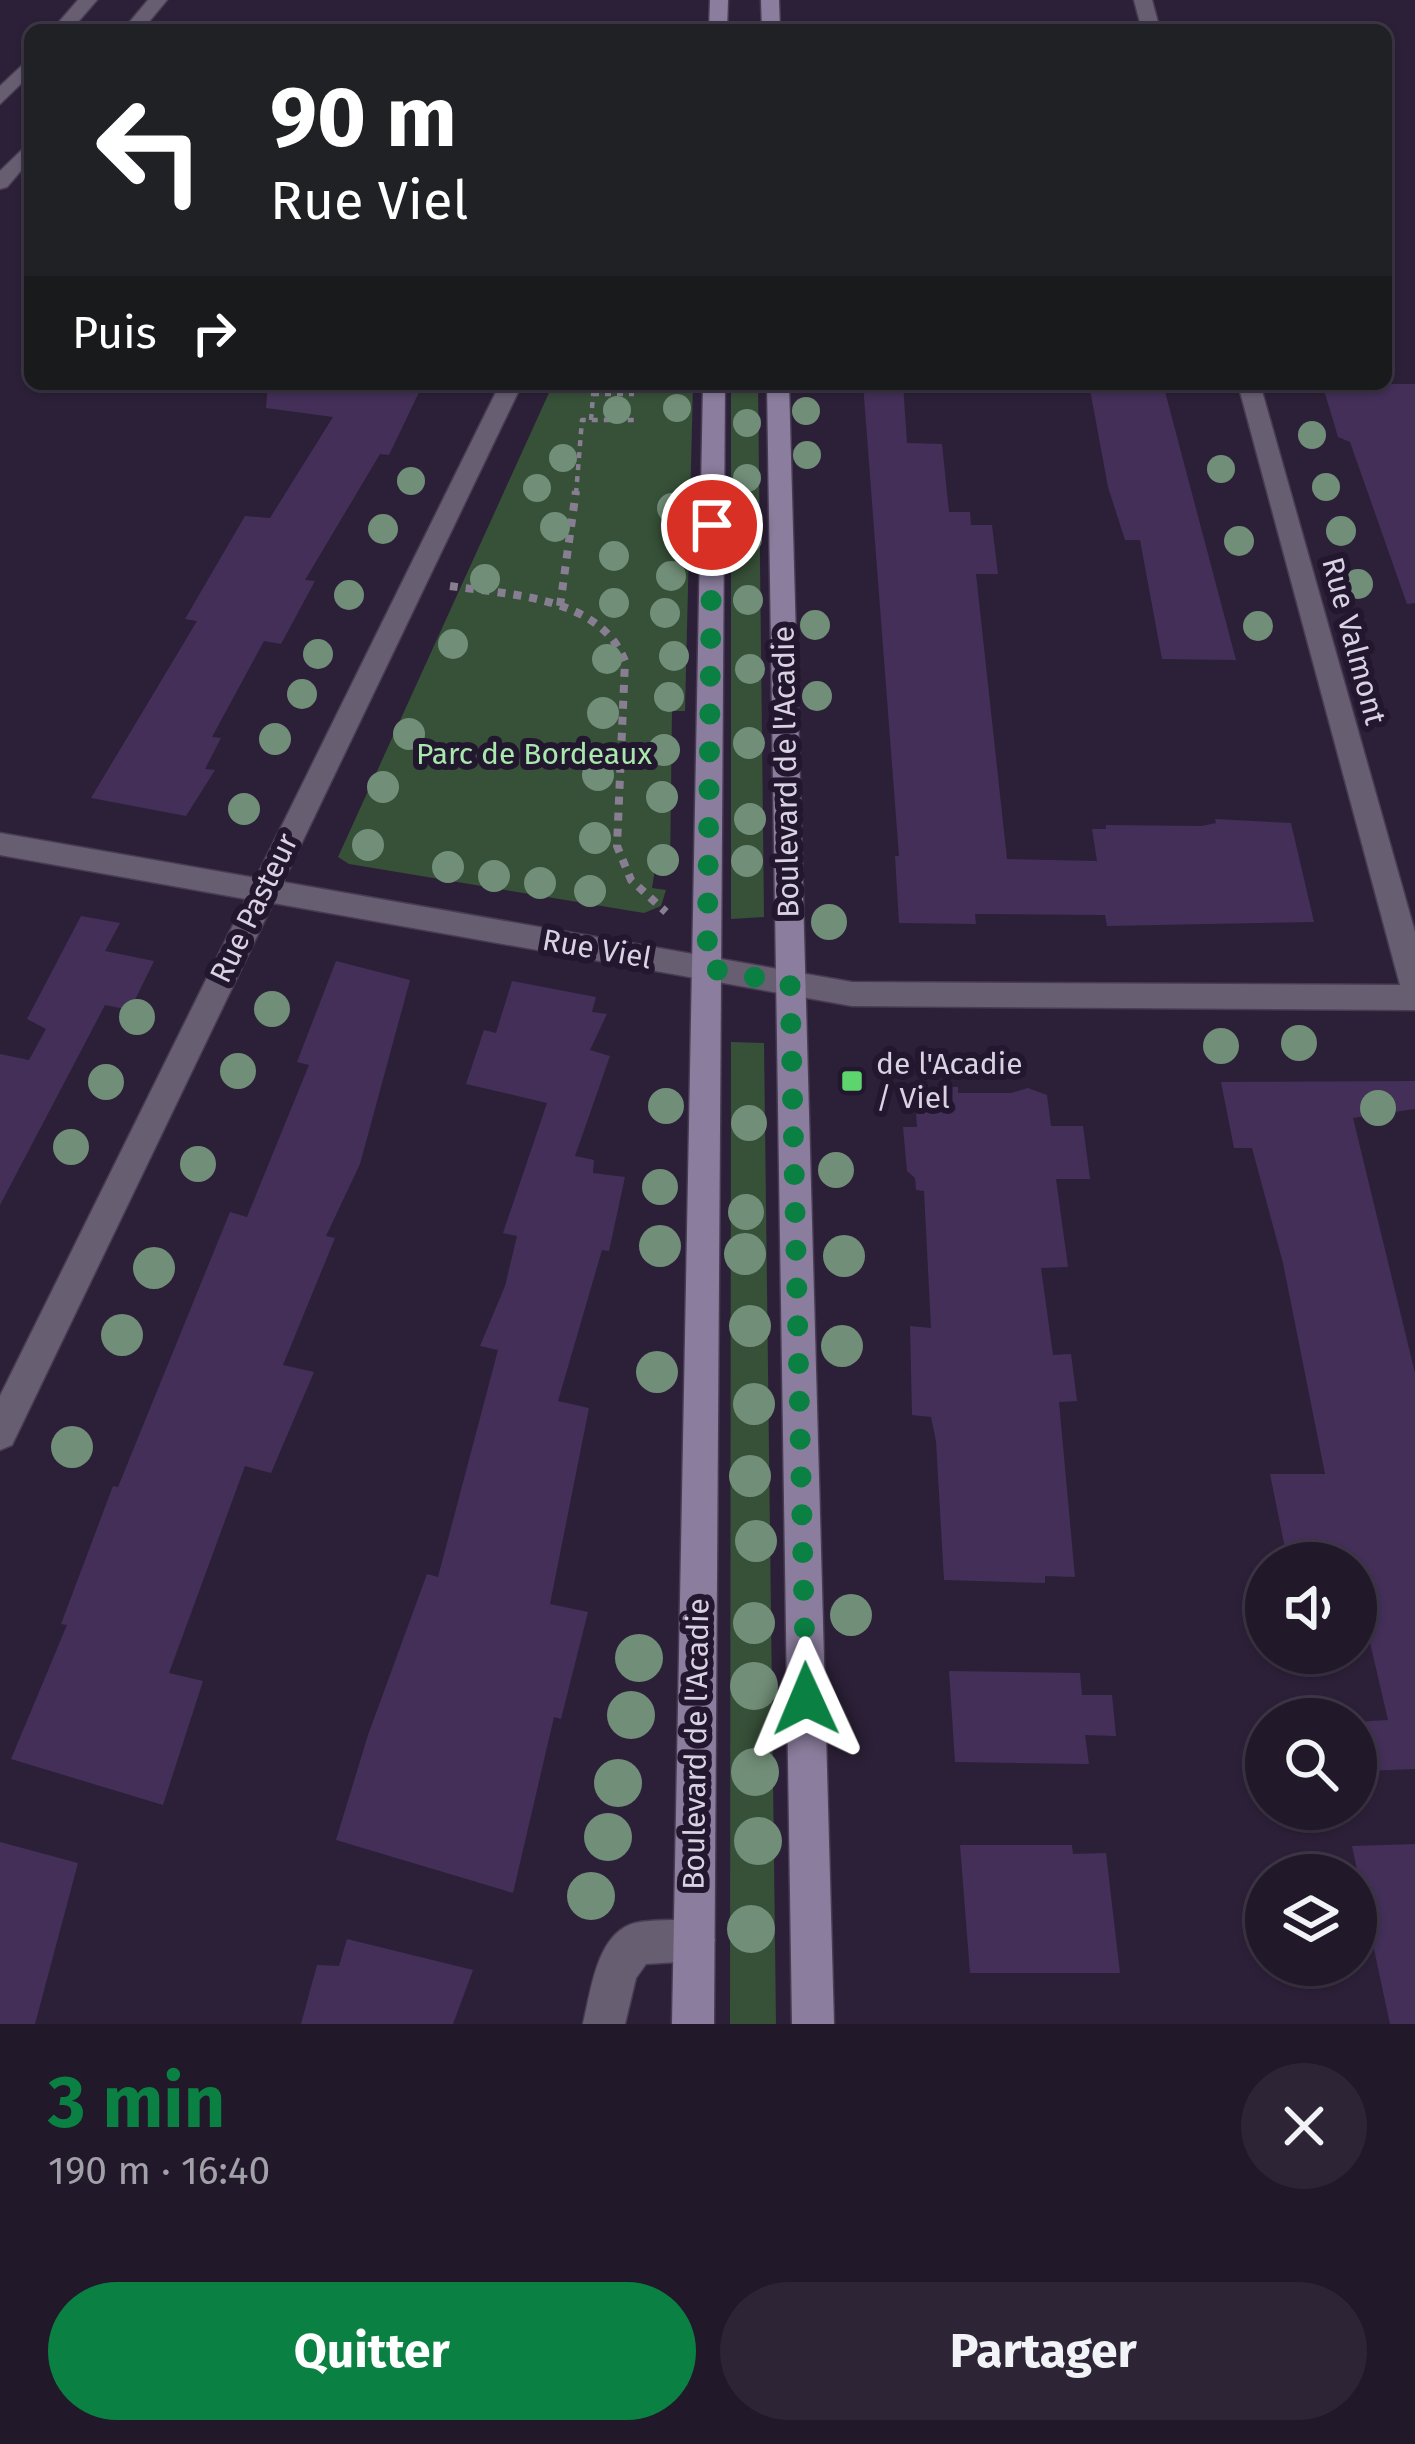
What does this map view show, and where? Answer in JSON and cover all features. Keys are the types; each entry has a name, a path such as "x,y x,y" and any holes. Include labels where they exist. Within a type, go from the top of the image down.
{"main road":[{"name":"Boulevard de l'Acadie","path":"693,2024 713,390"},
{"name":"Boulevard de l'Acadie","path":"778,390 813,2024"}],"street":[{"path":"66,24 88,0"},
{"path":"137,24 158,0"},
{"path":"0,98 24,71"},
{"path":"0,183 24,155"},
{"name":"Rue Pasteur","path":"0,1433 508,390"},
{"name":"Rue Valmont","path":"1251,390 1415,985"},
{"name":"Rue Viel","path":"0,844 852,994 1415,998"},
{"path":"604,2024 617,1969 635,1944 694,1940"}],"path":[{"path":"591,420 593,390"},
{"path":"593,394 634,394"},
{"path":"560,606 581,476 582,420 634,420"},
{"path":"551,572 566,575"},
{"path":"454,586 560,606 604,630 623,650 617,846 645,898 666,912"}],"green space":[{"name":"Parc de Bordeaux","path":"550,390 693,390 685,711 672,711 670,869 655,869 652,888 666,890 661,906 644,913 349,864 338,857"},
{"path":"731,390 758,390 764,917 731,919"},
{"path":"731,1042 764,1043 776,2024 730,2024"}],"building":[{"path":"1392,384 1415,384 1415,603 1407,604 1350,442 1338,437 1324,390 1392,390"},
{"path":"268,390 420,390 389,455 380,454 305,580 315,581 281,644 264,641 212,737 221,738 205,769 215,770 186,816 91,798 197,621 185,619 245,516 270,518 333,417 266,408"},
{"path":"863,390 903,390 907,443 942,444 949,512 970,512 971,525 992,525 998,574 976,574 1007,859 1097,861 1092,829 1106,829 1106,825 1202,826 1216,823 1215,819 1291,823 1314,922 1107,926 1105,915 975,914 976,924 899,923 895,856 899,856"},
{"path":"1090,390 1165,390 1236,660 1162,659 1140,540 1125,540 1108,487"},
{"path":"81,916 120,923 105,951 154,961 130,1010 105,1005 0,1205 0,1054 29,1060 46,1029 27,1019"},
{"path":"336,961 410,980 360,1164 326,1236 335,1238 283,1365 314,1372 271,1473 245,1466 169,1673 203,1681 163,1805 11,1759 67,1625 61,1624 113,1486 118,1487 230,1212 247,1217 309,1065 297,1062"},
{"path":"512,981 596,997 592,1012 607,1014 590,1050 610,1056 575,1156 594,1160 593,1173 625,1177 609,1251 602,1250 558,1401 589,1408 550,1604 588,1612 561,1719 554,1717 513,1893 336,1840 368,1735 427,1574 438,1577 498,1350 480,1346 505,1286 517,1236 503,1233 547,1103 466,1084 484,1030 496,1033"},
{"path":"1415,1081 1415,1109 1353,1118 1415,1373 1415,1769 1377,1770 1377,1721 1388,1720 1377,1673 1377,1542 1284,1542 1270,1474 1325,1474 1283,1263 1252,1148 1234,1148 1221,1082"},
{"path":"914,1086 958,1087 958,1093 1011,1093 1028,1088 1047,1095 1051,1126 1083,1126 1090,1179 1056,1179 1068,1267 1041,1268 1053,1355 1071,1354 1077,1401 1059,1402 1075,1577 1045,1576 1045,1583 944,1580 936,1441 931,1417 912,1415 910,1326 931,1328 924,1191 916,1190 915,1178 907,1171 903,1127 917,1127"},
{"path":"949,1671 1080,1673 1082,1695 1112,1695 1116,1736 1085,1735 1089,1764 955,1762"},
{"path":"0,1842 78,1863 35,2024 0,2024"},
{"path":"1415,1844 1415,2024 1390,2024 1377,1963 1377,1854 1354,1854 1352,1846"},
{"path":"960,1845 1072,1845 1073,1854 1106,1853 1120,1973 970,1973"},
{"path":"347,1939 473,1970 453,2024 301,2024 317,1965 339,1966"}],"place":[{"name":"de l'Acadie / Viel","path":"852,1081"}],"route":[{"path":"712,525 707,968 790,984 806,1699"}]}
